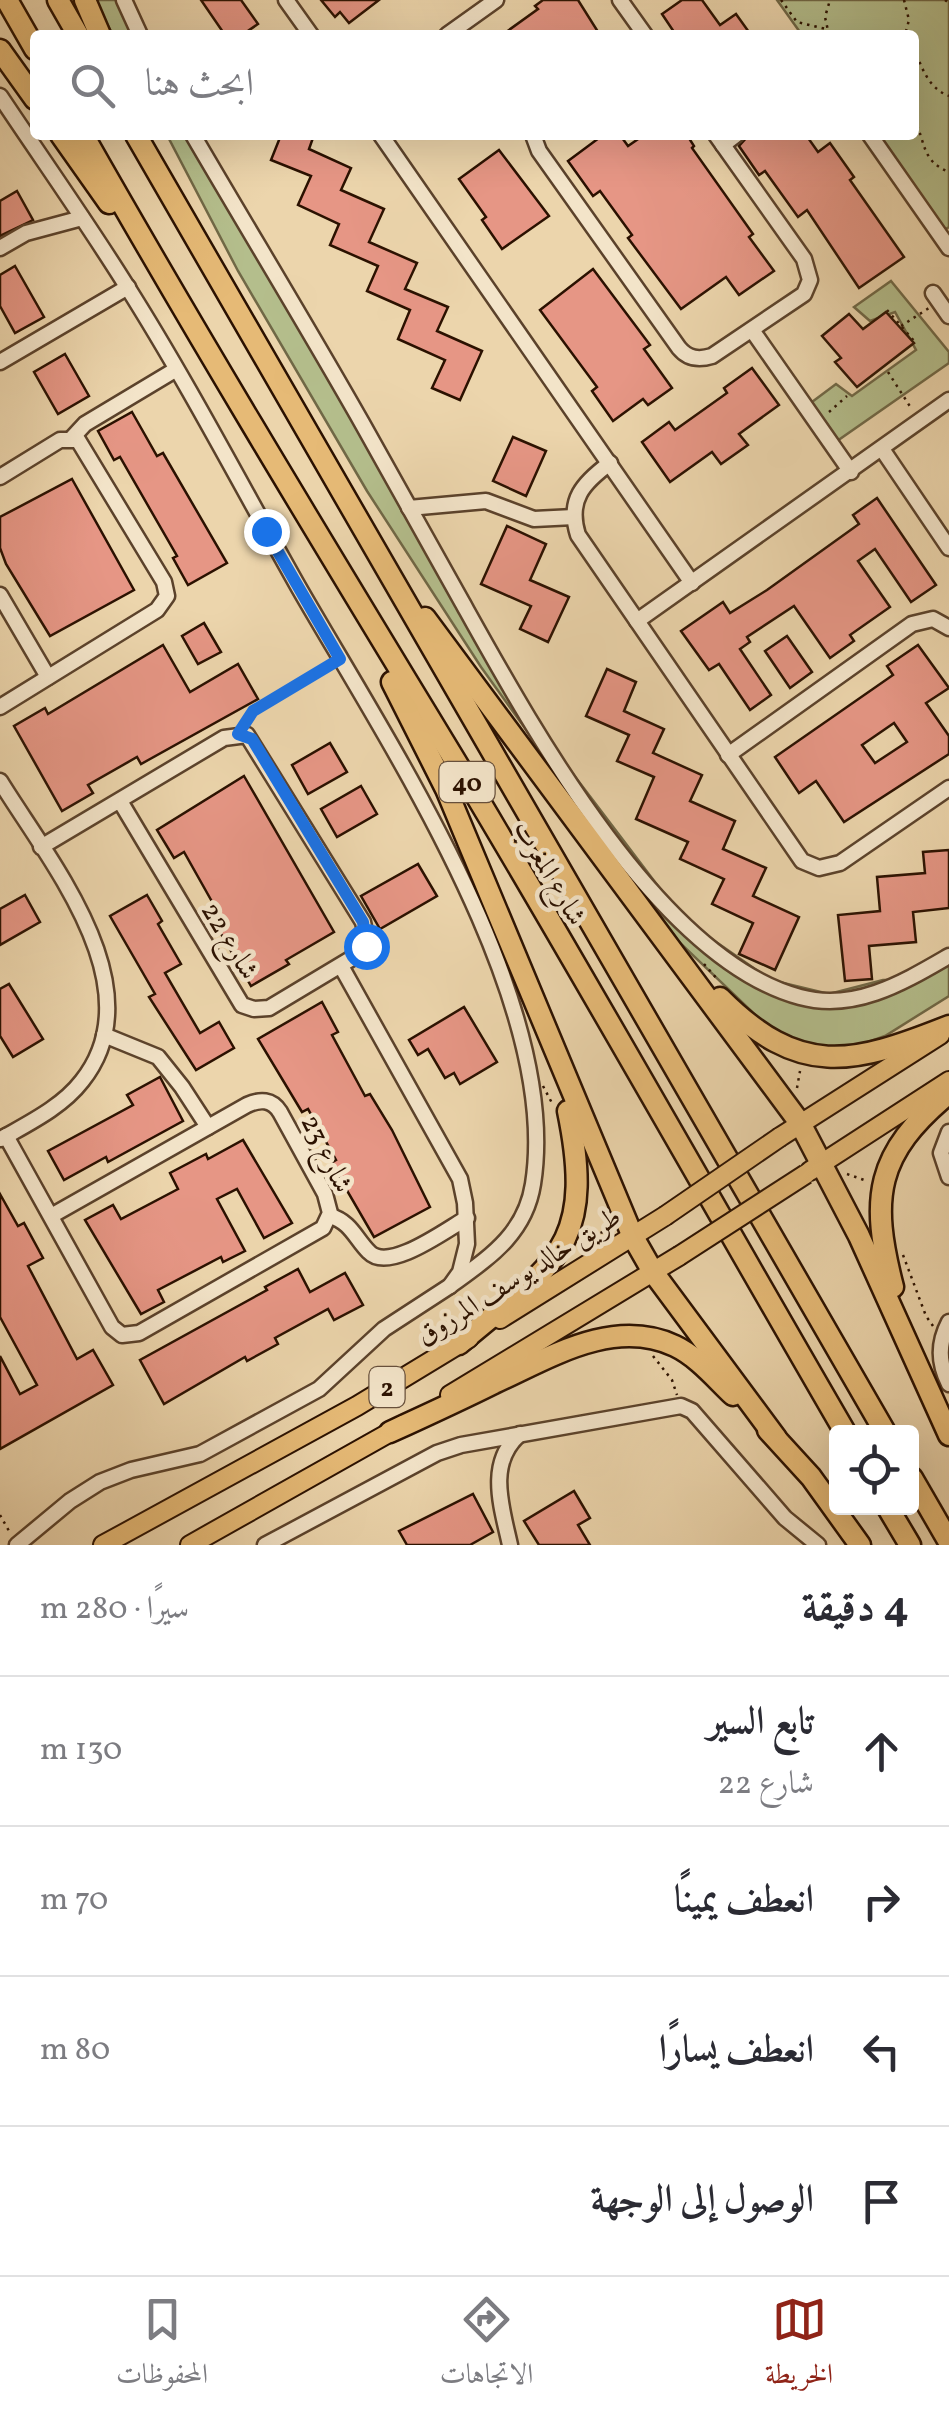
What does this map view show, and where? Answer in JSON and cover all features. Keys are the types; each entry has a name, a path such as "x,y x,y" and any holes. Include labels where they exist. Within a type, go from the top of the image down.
{"highway":[{"path":"8,0 30,40"},
{"path":"58,0 75,30"},
{"path":"85,0 98,30"},
{"path":"0,50 30,92"},
{"path":"64,140 171,290"},
{"name":"شارع المغرب","path":"87,140 171,290 463,774 841,1425"},
{"name":"شارع المغرب","path":"139,140 881,1425"},
{"path":"149,140 212,269"},
{"path":"380,562 472,678 800,1124 910,1346 949,1435"},
{"path":"336,568 446,789 633,1238 653,1272 776,1438"},
{"path":"680,960 753,1028 780,1046 804,1055 854,1056 949,1028"},
{"path":"459,1344 540,1274 571,1230 578,1178 557,1060"},
{"path":"910,1346 883,1241 880,1210 884,1181 887,1166 902,1141 949,1094"},
{"path":"390,1432 565,1350 605,1338 636,1336 664,1342 690,1354 776,1438 860,1545"},
{"path":"919,1490 949,1542"},
{"path":"892,1515 910,1545"}],"main road":[{"name":"طريق خالد يوسف المرزوق","path":"102,1545 306,1434 633,1238 949,1028"},
{"name":"2","path":"190,1545 390,1432 653,1272 949,1081"}],"street":[{"path":"124,0 138,30"},
{"path":"286,0 307,30"},
{"path":"454,30 496,0"},
{"path":"620,0 641,30"},
{"path":"0,96 128,288 429,816 484,930 522,1034 533,1080 537,1124 535,1168 524,1216 510,1239 384,1330 318,1389 200,1454 131,1470 100,1482 17,1545"},
{"path":"196,140 540,738 659,900 726,961 783,991 830,1001 859,998 887,989 949,956"},
{"path":"384,140 692,583"},
{"path":"535,140 539,152 681,351 692,358 706,358 752,330 804,294 809,286 809,270 719,140"},
{"path":"873,140 949,248"},
{"path":"0,248 26,233 82,218"},
{"path":"0,362 128,288"},
{"path":"936,297 949,316"},
{"path":"752,330 850,472"},
{"path":"0,477 60,440 72,438 85,424 175,370"},
{"path":"636,621 949,400"},
{"path":"0,707 158,610 166,596 164,582 82,444 72,438"},
{"path":"882,449 949,548"},
{"path":"610,463 583,485 574,504 582,543 798,856 819,868 840,864 949,788"},
{"path":"409,508 486,502 534,520 574,518"},
{"path":"0,595 48,677"},
{"path":"728,755 912,624 934,619 949,628"},
{"path":"40,847 224,738 238,734"},
{"name":"شارع 22","path":"120,801 242,1005 269,1008 364,951 367,941 365,926 252,739 238,734"},
{"path":"0,781 82,914 100,957 108,996 104,1035 90,1070 72,1092 3,1138"},
{"path":"342,966 453,1164 464,1191 465,1258 450,1286"},
{"path":"104,1035 158,1057 208,1127"},
{"name":"شارع 23","path":"3,1138 112,1328 127,1336 323,1228 330,1216 325,1194 273,1104 252,1102 51,1216"},
{"path":"949,1132 941,1153 949,1178"},
{"path":"330,1216 346,1223 370,1252 384,1259 399,1256 467,1218"},
{"path":"949,1322 942,1338 941,1364 949,1384"},
{"path":"266,1545 461,1445 681,1406 692,1412 786,1518 818,1545"},
{"path":"510,1545 499,1472 505,1451 520,1434"}],"path":[{"path":"780,0 796,22 826,29 830,0"},
{"path":"904,0 908,30"},
{"path":"920,64 938,92 949,96"},
{"path":"919,134 926,156 936,167 949,172"},
{"path":"902,326 936,297"},
{"path":"887,310 915,342"},
{"path":"888,372 920,421"},
{"path":"817,423 847,396"},
{"path":"238,734 253,711 340,659"},
{"path":"821,1165 861,1181 884,1181"},
{"path":"899,1244 926,1316 942,1338"},
{"path":"0,1516 17,1545"}],"green space":[{"path":"94,0 117,0 133,30 110,30"},
{"path":"777,0 949,0 949,227 944,230 879,140 919,140 919,30 798,30"},
{"path":"170,140 202,140 344,377 471,609 551,745 683,919 771,980 829,994 883,980 908,980 949,957 949,996 885,1036 837,1053 790,1048 679,942 481,667 367,491 238,271"},
{"path":"891,281 949,352 949,363 837,441 808,405 836,384 852,396 916,350 895,312 870,321 854,307"}],"building":[{"path":"201,0 241,0 258,24 249,30 222,30"},
{"path":"321,0 379,0 349,23 340,12 335,17"},
{"path":"543,0 578,0 597,30 509,30 538,9 535,6"},
{"path":"682,0 702,0 720,25 736,14 747,30 673,30 662,14"},
{"path":"279,140 312,140 309,149 351,168 341,190 384,209 369,242 417,263 405,289 448,307 437,331 482,351 460,400 432,388 445,360 398,339 410,310 367,291 378,266 330,245 339,224 298,205 311,176 271,160"},
{"path":"596,140 624,140 628,146 637,140 690,140 774,271 739,295 726,277 681,309 628,238 632,235 600,191 593,196 568,161"},
{"path":"744,140 810,140 818,152 830,143 854,177 850,180 904,257 859,288 807,210 798,217 765,171 759,175 739,146"},
{"path":"499,150 549,216 502,249 482,220 486,217 459,179"},
{"path":"17,191 33,220 0,236 0,201"},
{"path":"15,266 44,317 15,333 0,306 0,275"},
{"path":"593,269 650,345 644,349 672,388 648,405 643,399 613,421 592,391 597,387 540,310"},
{"path":"886,312 914,343 857,387 835,362 841,358 822,336 849,314 863,329"},
{"path":"65,354 89,396 58,414 34,372"},
{"path":"752,368 779,405 739,434 748,445 721,464 712,452 670,482 642,442 669,422 675,430 727,393 724,388"},
{"path":"132,412 157,456 163,453 227,563 188,585 173,558 177,556 120,457 114,460 98,431"},
{"path":"513,437 546,451 526,496 493,481"},
{"path":"72,479 134,590 50,636 6,564 0,548 0,517"},
{"path":"877,498 936,585 911,602 875,549 858,561 890,607 850,635 854,641 830,658 794,606 747,637 750,642 740,649 771,695 750,710 719,664 709,670 681,631 723,602 730,613 767,590 859,524 853,515"},
{"path":"507,526 546,544 530,580 569,597 548,642 520,629 531,606 481,584"},
{"path":"204,623 221,652 198,664 182,636"},
{"path":"787,636 812,672 790,688 765,651"},
{"path":"163,645 190,692 238,664 258,699 141,764 137,757 88,785 93,793 62,811 14,726 45,708 48,714"},
{"path":"918,645 949,688 926,703 949,736 949,754 844,822 816,781 799,793 775,757 893,675 887,666","holes":["894,723 907,742 875,763 862,745"]},
{"path":"607,669 636,682 624,711 664,729 653,753 702,775 690,801 735,821 723,849 766,868 753,896 799,917 775,970 739,954 753,923 712,904 724,879 680,859 688,842 636,819 654,777 617,761 629,735 586,716"},
{"path":"330,743 347,772 308,794 292,765"},
{"path":"244,776 334,932 251,986 208,911 215,907 184,852 174,858 157,830"},
{"path":"361,786 377,814 337,837 321,809"},
{"path":"949,850 949,908 913,912 916,942 869,946 872,979 845,981 838,915 880,911 877,877 925,873 923,852"},
{"path":"418,864 437,896 380,929 361,896"},
{"path":"25,895 40,922 0,945 0,909"},
{"path":"147,895 181,964 165,973 200,1033 219,1022 234,1048 196,1070 149,997 155,994 110,916"},
{"path":"9,984 43,1039 13,1057 0,1036 0,989"},
{"path":"322,1002 338,1032 332,1035 365,1096 370,1094 392,1130 430,1207 374,1237 331,1163 336,1160 308,1109 302,1112 258,1039"},
{"path":"464,1007 497,1062 460,1084 454,1073 445,1078 428,1049 418,1055 409,1040"},
{"path":"160,1077 183,1121 108,1162 106,1157 64,1180 48,1151 133,1105 127,1095"},
{"path":"243,1140 292,1223 264,1238 237,1189 217,1199 245,1251 223,1262 221,1257 158,1290 164,1302 141,1314 85,1220 113,1205 121,1219 178,1189 170,1173"},
{"path":"0,1194 18,1226 24,1223 43,1258 28,1266 77,1359 93,1350 113,1385 0,1449 0,1356 20,1394 37,1385 0,1317"},
{"path":"298,1269 310,1292 345,1273 363,1305 334,1320 328,1309 275,1338 278,1344 247,1361 245,1357 164,1404 140,1360"},
{"path":"574,1491 590,1518 578,1525 590,1545 539,1545 524,1521"},
{"path":"473,1494 493,1532 470,1545 407,1545 399,1531"}],"route":[{"path":"266,531 340,659 253,711 238,734 252,739 363,922 366,946"}]}
